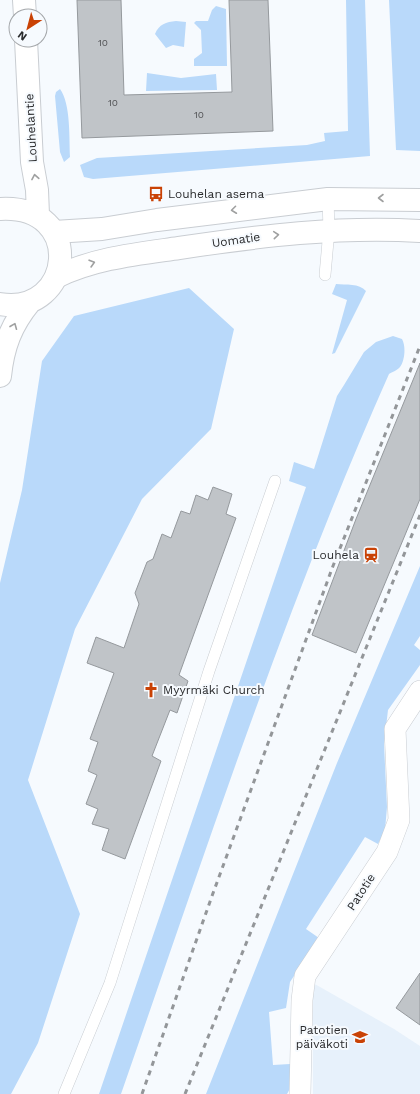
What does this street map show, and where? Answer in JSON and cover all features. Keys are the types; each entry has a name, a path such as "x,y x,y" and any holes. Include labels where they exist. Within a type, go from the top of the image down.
{"street":[{"name":"Louhelantie","path":"26,48 32,162 37,190 38,215"},
{"path":"54,232 102,229 157,220 328,199 420,200"},
{"path":"0,209 16,208 38,215 54,232 60,252 60,266 56,277 44,293 30,302 16,319 4,353 0,376"},
{"name":"Uomatie","path":"56,277 74,268 106,259 262,236 329,230 385,229 420,231"},
{"path":"0,304 11,306 30,302"},
{"name":"Patotie","path":"300,1094 302,1000 305,976 387,852 399,820 395,729 420,691"}],"lane":[{"path":"325,275 329,230 328,199"},
{"path":"64,1094 110,983 209,671 275,481"}],"shaded area":[{"path":"346,0 365,0 370,156 93,179 84,177 80,165 97,158 307,145 325,141 324,133 348,131"},
{"path":"389,0 420,0 420,151 396,150"},
{"path":"216,6 226,9 227,66 194,66 194,59 202,53 201,30 194,23 196,21 208,21 212,10"},
{"path":"176,21 186,22 184,47 173,45 166,48 155,34 163,24"},
{"path":"147,73 181,78 216,74 217,90 146,91"},
{"path":"60,89 64,95 68,112 70,157 64,162 60,152 55,96 56,92"},
{"path":"336,284 356,286 363,288 366,291 335,353 332,354 347,300 332,294"},
{"path":"189,288 234,329 211,429 142,499 75,629 28,780 80,914 38,1043 11,1094 0,1094 0,583 22,490 42,361 74,316"},
{"path":"393,336 402,339 403,342 404,357 402,364 399,368 389,374 315,551 215,822 121,1094 99,1094 306,487 289,481 294,462 314,469 337,396 364,352 376,342"},
{"path":"420,566 420,636 414,645 420,650 420,665 388,710 384,744 387,807 385,830 378,844 365,837 306,929 319,938 290,982 286,1008 269,1012 273,1065 290,1064 292,1085 287,1094 206,1094 337,763"},
{"name":"Patotien päiväkoti","path":"313,983 394,1029 420,1046 420,1094 313,1094"}],"building":[{"path":"77,0 121,0 124,95 232,92 229,0 268,0 273,131 82,138"},
{"path":"420,363 420,499 356,653 312,635 356,519"},
{"name":"Myyrmäki Church","path":"213,487 232,494 226,514 236,518 179,675 188,681 177,713 170,710 152,756 161,761 125,859 102,850 109,829 92,824 98,809 86,804 97,775 88,771 98,742 90,739 114,673 87,663 96,637 124,648 139,604 135,593 147,562 153,559 162,534 171,538 181,511 190,514 196,495 208,500"},
{"path":"420,973 420,1025 396,1008"}],"railway":[{"path":"142,1094 212,896 333,566 420,346"},
{"path":"185,1094 420,515"}],"place":[{"name":"Louhelan asema","path":"156,194"},
{"name":"Louhela","path":"371,555"},
{"name":"Myyrmäki Church","path":"151,690"},
{"name":"Patotien päiväkoti","path":"360,1037"}]}
